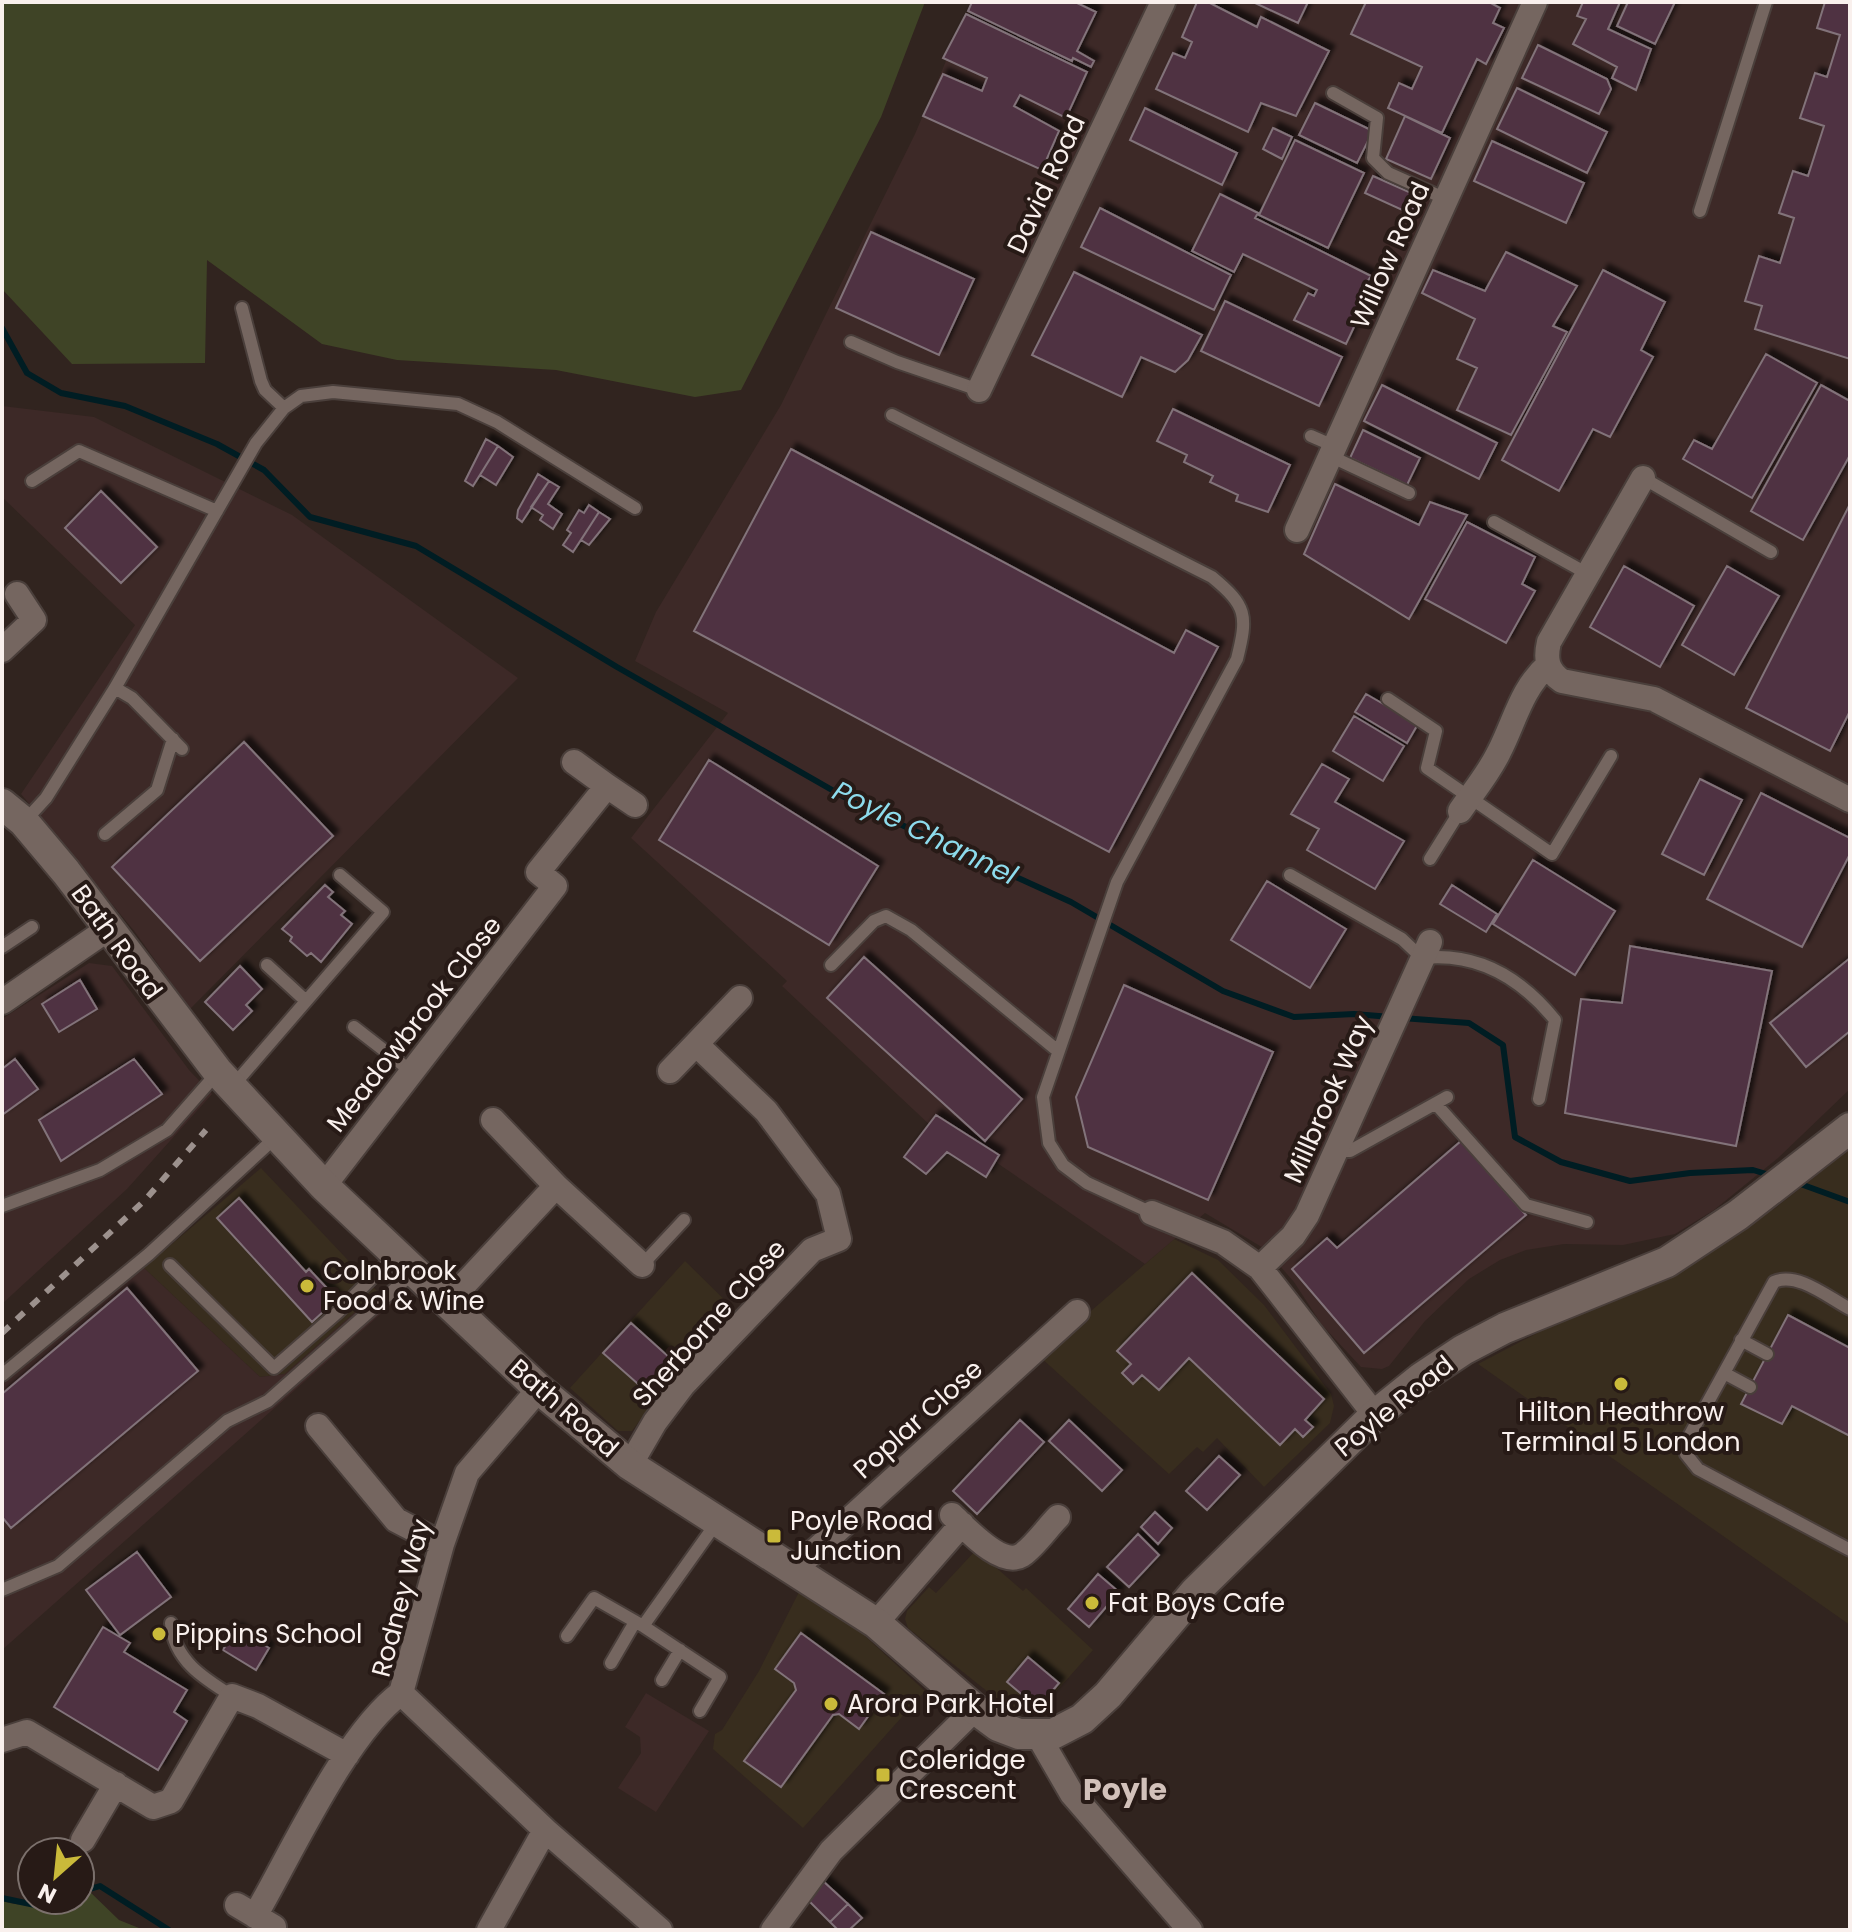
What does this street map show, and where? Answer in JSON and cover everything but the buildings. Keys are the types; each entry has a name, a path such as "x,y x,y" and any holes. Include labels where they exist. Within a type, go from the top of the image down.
{"street":[{"name":"David Road","path":"979,390 1163,2"},
{"name":"Willow Road","path":"1297,530 1535,2"},
{"path":"1643,478 1549,642 1548,665 1562,681 1654,699 1850,799"},
{"path":"2,650 34,620 17,594"},
{"path":"1464,805 1497,755 1517,706 1536,676 1548,665"},
{"path":"574,762 635,805"},
{"name":"Meadowbrook Close","path":"324,1186 412,1072 555,900 555,886 538,872 607,786"},
{"name":"Bath Road","path":"13,813 225,1080 324,1186 539,1389 630,1465 796,1568 876,1623 998,1726 1039,1737"},
{"path":"2,1002 108,929"},
{"name":"Millbrook Way","path":"1260,1268 1293,1236 1307,1215 1422,959"},
{"path":"670,1071 740,998"},
{"name":"Sherborne Close","path":"630,1465 655,1422 683,1385 812,1250 839,1239 828,1194 766,1111 696,1044"},
{"path":"493,1120 556,1186 642,1265"},
{"name":"Poyle Road","path":"1039,1737 1053,1734 1082,1719 1108,1695 1195,1592 1375,1415 1468,1347 1667,1262 1775,1186 1850,1128"},
{"path":"448,1302 556,1186"},
{"path":"1152,1213 1223,1242 1260,1268 1375,1415"},
{"name":"Poplar Close","path":"796,1568 1077,1312"},
{"name":"Rodney Way","path":"539,1389 467,1473 442,1544 401,1693 545,1830 660,1930"},
{"path":"318,1426 396,1520 442,1544"},
{"path":"876,1623 957,1519 999,1555 1012,1558 1021,1556 1058,1517"},
{"path":"255,1916 347,1755 379,1708 401,1693"},
{"path":"2,1740 27,1732 153,1807 171,1801 232,1696 258,1706 347,1755"},
{"path":"773,1930 831,1851 975,1709"},
{"path":"1039,1737 1072,1794 1190,1930"},
{"path":"85,1836 116,1784"},
{"path":"489,1930 545,1830"}],"lane":[{"path":"1700,211 1766,2"},
{"path":"1333,93 1377,118 1373,158 1388,173 1446,199"},
{"path":"242,308 265,390 284,408"},
{"path":"851,342 897,362 979,390"},
{"path":"13,813 46,798 115,688 256,443 284,408 301,396 333,392 458,404 497,422 635,508"},
{"path":"892,415 1212,577 1237,598 1246,623 1237,659 1117,882 1043,1097 1049,1143 1063,1165 1087,1183 1152,1213"},
{"path":"1311,436 1332,451 1409,493"},
{"path":"32,481 79,451 217,511"},
{"path":"1643,478 1771,552"},
{"path":"1494,522 1588,574"},
{"path":"105,834 157,790 178,744 132,698 115,688"},
{"path":"1388,699 1436,731 1427,768 1464,805 1552,854 1611,756"},
{"path":"1430,859 1464,805"},
{"path":"2,1206 100,1170 167,1130 225,1080 306,1001 383,912 340,875"},
{"path":"1290,875 1402,939 1422,959 1451,955 1473,961 1510,977 1536,997 1555,1020 1539,1099"},
{"path":"831,965 874,921 886,916 911,930 1058,1051"},
{"path":"2,947 32,927"},
{"path":"267,965 306,1001"},
{"path":"354,1027 412,1072"},
{"path":"1336,1151 1350,1151 1441,1100 1526,1205 1587,1222"},
{"path":"2,1375 149,1254 278,1136"},
{"path":"642,1265 684,1220"},
{"path":"170,1265 274,1368 338,1312 407,1262"},
{"path":"2,1590 58,1566 227,1421 268,1401 407,1262"},
{"path":"1850,1309 1794,1279 1783,1277 1769,1289 1686,1442 1686,1454 1698,1469 1850,1550"},
{"path":"1741,1340 1767,1354"},
{"path":"1724,1373 1750,1387"},
{"path":"611,1663 719,1519"},
{"path":"567,1636 594,1598 720,1677 700,1711"},
{"path":"171,1623 173,1640 196,1674 232,1696"},
{"path":"662,1680 680,1650"}],"shaded area":[{"path":"971,2 1850,2 1850,1089 1778,1158 1714,1210 1675,1234 1623,1245 1564,1244 1526,1250 1500,1260 1469,1279 1425,1321 1389,1366 1382,1369 1361,1367 1322,1325 1294,1282 1265,1249 1205,1213 1145,1264 937,1122 932,1127 782,986 787,981 631,838 728,713 635,661 656,612 781,405 915,134"},
{"path":"2,406 94,417 292,515 518,678 190,1009 135,932 21,794 135,625 2,497"},
{"path":"89,963 112,966 189,1070 212,1094 127,1189 2,1304 2,1019"},
{"path":"1850,1149 1850,1625 1478,1364 1774,1209"},
{"path":"261,1168 378,1292 285,1374 260,1377 144,1268"},
{"path":"1174,1239 1218,1260 1264,1305 1331,1394 1334,1406 1330,1423 1264,1487 1217,1438 1203,1452 1197,1447 1169,1474 1039,1356"},
{"path":"685,1261 736,1311 681,1364 632,1431 618,1431 570,1388"},
{"path":"144,1268 260,1377 285,1374 378,1292 394,1302 2,1650 2,1385"},
{"path":"976,1550 1023,1591 1026,1588 1093,1650 1038,1712 1017,1709 993,1696 908,1628 905,1619 907,1611 929,1587 936,1593"},
{"path":"799,1592 842,1615 925,1691 803,1828 713,1749 715,1734 722,1730 759,1671"},
{"path":"646,1693 709,1731 656,1812 618,1788 641,1753 640,1737 625,1727"}],"green space":[{"path":"2,2 925,2 881,117 741,390 695,397 556,370 397,360 322,344 207,260 205,363 72,364 2,289"},
{"path":"96,1898 119,1920 144,1930 2,1930 2,1901 16,1904 16,1916 96,1916"}],"waterway":[{"name":"Poyle Channel","path":"2,328 27,373 61,393 125,406 217,444 264,470 310,517 416,546 617,667 860,806 1071,902 1223,991 1294,1017 1354,1014 1391,1017"},
{"name":"Poyle Channel","path":"1402,1018 1469,1023 1503,1045 1515,1137 1561,1162 1630,1181 1690,1173 1753,1170 1773,1176"},
{"name":"Poyle Channel","path":"1795,1182 1850,1202"},
{"path":"96,1887 100,1886 169,1930"},
{"path":"2,1898 16,1901"}],"railway":[{"path":"2,1333 145,1200 206,1130"}],"place":[{"name":"Colnbrook Food & Wine","path":"307,1286"},
{"name":"Hilton Heathrow Terminal 5 London","path":"1621,1384"},
{"name":"Poyle Road Junction","path":"774,1536"},
{"name":"Fat Boys Cafe","path":"1092,1603"},
{"name":"Pippins School","path":"159,1634"},
{"name":"Arora Park Hotel","path":"831,1704"},
{"name":"Coleridge Crescent","path":"883,1775"}],"district":[{"name":"Poyle","path":"1125,1789"}]}
